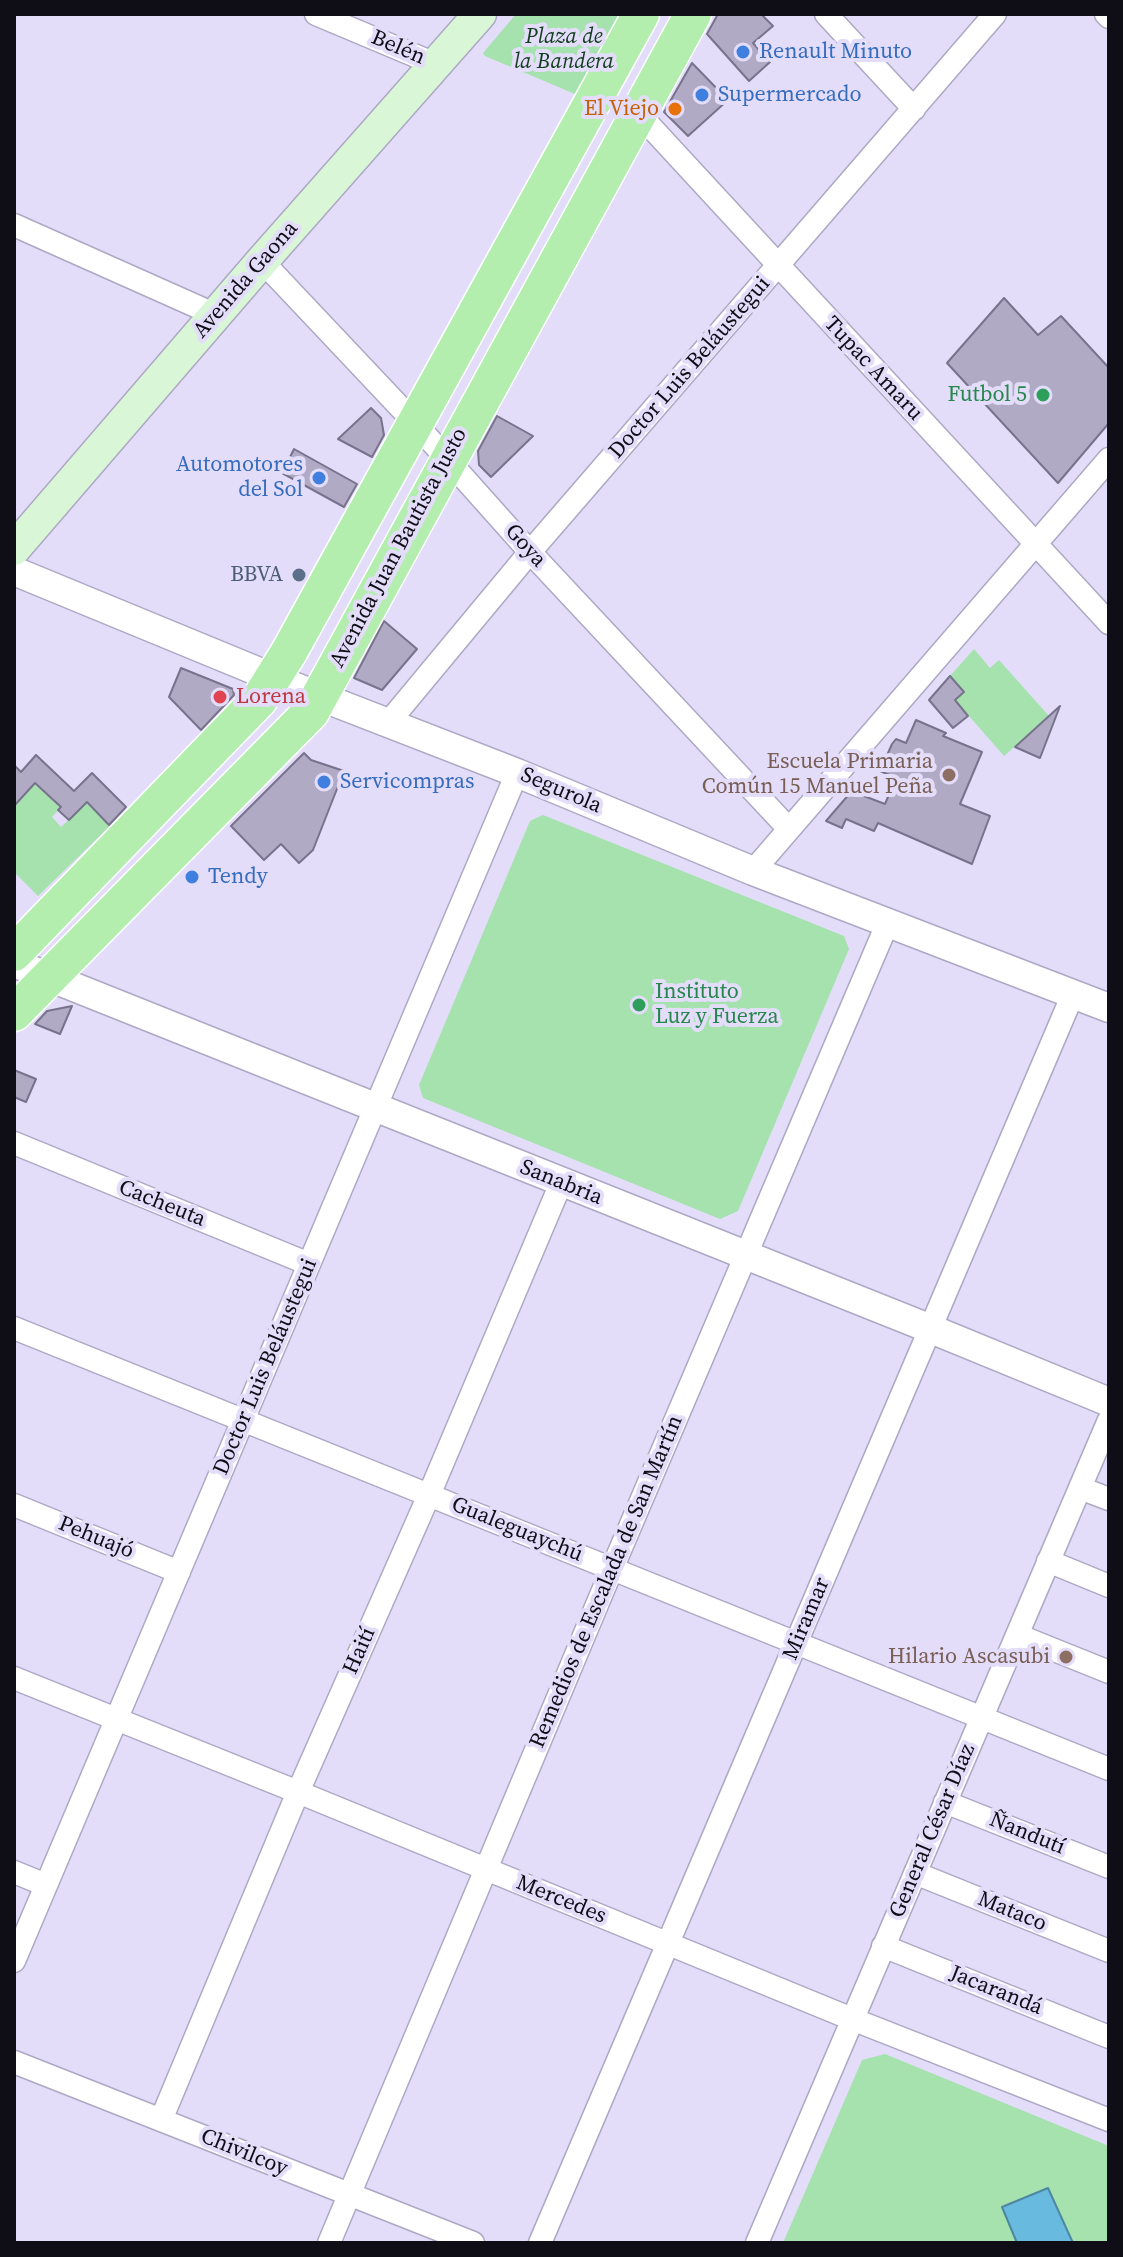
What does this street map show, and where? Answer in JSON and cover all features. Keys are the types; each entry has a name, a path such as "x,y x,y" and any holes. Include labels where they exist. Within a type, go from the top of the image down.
{"main road":[{"name":"Avenida Gaona","path":"14,549 480,14"},
{"name":"Avenida Juan Bautista Justo","path":"14,953 259,700 641,14"},
{"name":"Avenida Juan Bautista Justo","path":"14,1013 304,720 320,696 693,14"}],"street":[{"name":"Belén","path":"316,14 435,64"},
{"path":"826,14 914,109"},
{"name":"Doctor Luis Beláustegui","path":"388,723 530,552 995,14"},
{"name":"Tupac Amaru","path":"638,113 1109,623"},
{"path":"14,225 216,315"},
{"name":"Goya","path":"262,261 789,829"},
{"path":"753,871 1108,462"},
{"name":"Segurola","path":"14,571 753,871 1109,1008"},
{"name":"Doctor Luis Beláustegui","path":"14,1961 517,773"},
{"name":"Remedios de Escalada de San Martín","path":"329,2243 888,922"},
{"name":"Sanabria","path":"14,963 1109,1402"},
{"name":"Miramar","path":"540,2243 1073,994"},
{"name":"Cacheuta","path":"14,1143 309,1264"},
{"name":"Haití","path":"161,2120 298,1792 429,1495 561,1183"},
{"name":"Gualeguaychú","path":"14,1328 1109,1769"},
{"name":"General César Díaz","path":"757,2243 1109,1420"},
{"path":"1080,1488 1109,1499"},
{"name":"Pehuajó","path":"14,1505 179,1572"},
{"path":"1048,1561 1109,1586"},
{"path":"1017,1635 1109,1672"},
{"name":"Mercedes","path":"14,1678 852,2019 1109,2120"},
{"name":"Ñandutí","path":"945,1802 1109,1867"},
{"path":"14,1872 46,1885"},
{"name":"Mataco","path":"915,1873 1109,1951"},
{"name":"Jacarandá","path":"883,1946 1109,2037"},
{"name":"Chivilcoy","path":"14,2062 473,2243"}],"green space":[{"name":"Plaza de la Bandera","path":"516,14 629,14 582,97 485,56 483,53"},
{"path":"974,649 990,668 999,660 1049,716 1004,756 955,700 964,692 950,676"},
{"path":"35,783 61,807 52,817 61,827 87,802 110,826 38,896 14,872 14,806"},
{"name":"Instituto Luz y Fuerza","path":"543,815 844,936 849,949 738,1211 720,1219 423,1098 419,1085 530,821"},
{"path":"885,2054 1109,2146 1109,2243 783,2243 862,2060"}],"water":[{"path":"1048,2188 1073,2243 1017,2243 1002,2207"}],"building":[{"name":"Renault Minuto","path":"718,14 761,14 773,26 753,43 770,62 749,81 707,34"},
{"path":"692,63 728,100 688,136 664,112"},
{"name":"Futbol 5","path":"1004,298 1038,335 1061,316 1109,368 1109,423 1058,483 947,363"},
{"path":"371,408 381,418 384,435 372,457 338,439"},
{"path":"497,416 533,436 491,477 479,465 478,451"},
{"name":"Automotores del Sol","path":"294,449 357,484 344,507 282,473"},
{"path":"384,621 417,649 382,690 354,678"},
{"path":"181,668 233,689 234,695 201,730 169,697"},
{"path":"950,676 964,692 955,700 968,716 953,728 929,700"},
{"path":"1060,706 1040,758 1015,747"},
{"path":"916,720 946,733 943,736 982,752 960,804 990,816 972,864 878,823 874,831 846,819 842,828 826,821 857,785 856,793 885,804 896,778 880,771 892,744 896,739 906,743"},
{"path":"304,753 311,760 344,771 313,850 299,863 281,844 264,860 231,826"},
{"path":"36,755 74,791 92,773 126,807 109,825 87,802 69,820 58,810 61,807 35,783 14,806 14,765 21,772"},
{"path":"72,1006 60,1034 35,1024 47,1011"},
{"path":"14,1070 36,1079 26,1102 14,1097"}],"place":[{"name":"Renault Minuto","path":"743,52"},
{"name":"Supermercado","path":"702,95"},
{"name":"El Viejo","path":"675,109"},
{"name":"Futbol 5","path":"1043,395"},
{"name":"Automotores del Sol","path":"319,478"},
{"name":"BBVA","path":"299,575"},
{"name":"Lorena","path":"220,697"},
{"name":"Escuela Primaria Común 15 Manuel Peña","path":"949,775"},
{"name":"Servicompras","path":"324,782"},
{"name":"Tendy","path":"192,877"},
{"name":"Instituto Luz y Fuerza","path":"639,1005"},
{"name":"Hilario Ascasubi","path":"1066,1657"}]}
